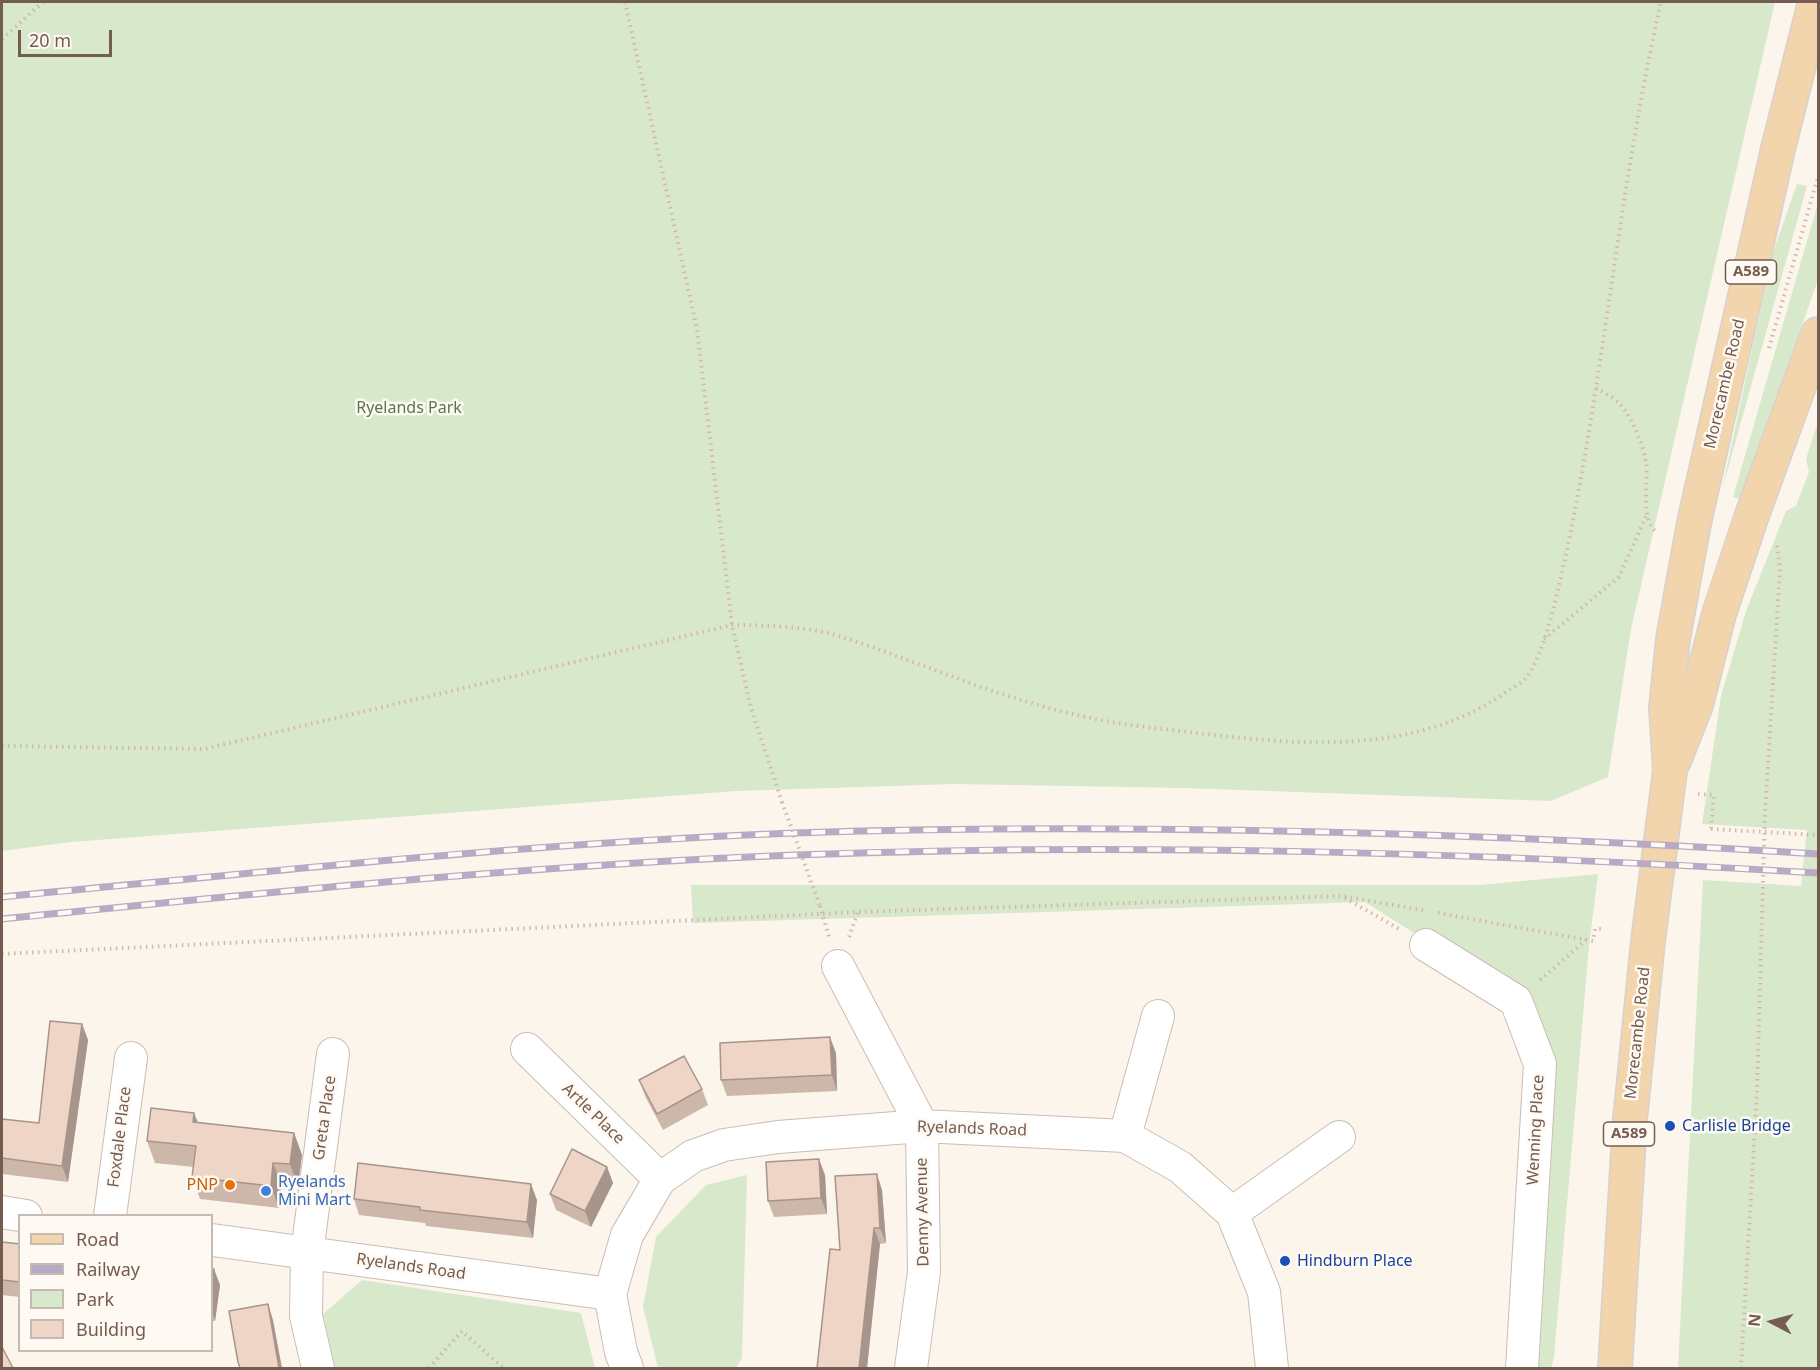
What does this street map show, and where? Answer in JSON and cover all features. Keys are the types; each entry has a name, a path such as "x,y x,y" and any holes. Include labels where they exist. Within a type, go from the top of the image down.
{"main road":[{"name":"Morecambe Road","path":"1615,1368 1630,1120 1647,941 1670,771 1666,708 1673,639 1687,561 1778,149 1815,2"},
{"name":"Morecambe Road","path":"1670,771 1696,705 1719,614 1751,518 1818,334"}],"street":[{"path":"1426,945 1516,1001"},
{"name":"Denny Avenue","path":"838,966 922,1126 924,1272 910,1368"},
{"name":"Wenning Place","path":"1516,1001 1540,1064 1522,1368"},
{"path":"1125,1136 1158,1016"},
{"name":"Artle Place","path":"527,1049 660,1179"},
{"name":"Greta Place","path":"318,1368 306,1316 307,1253 333,1054"},
{"name":"Foxdale Place","path":"110,1214 131,1058"},
{"name":"Ryelands Road","path":"627,1368 621,1352 610,1294 627,1235 660,1179 693,1156 724,1145 778,1137 922,1126 1125,1136 1180,1167 1232,1213 1264,1292 1272,1368"},
{"path":"1232,1213 1339,1137"},
{"path":"2,1212 18,1214"},
{"name":"Ryelands Road","path":"213,1240 610,1294"}],"path":[{"path":"2,39 44,2"},
{"path":"625,2 697,329 732,625 751,708 820,906"},
{"path":"2,746 204,749 732,625 776,625 823,632 873,647 1015,700 1093,719 1263,741 1346,741 1401,735 1460,719 1495,700 1526,678 1543,640 1555,602 1577,500 1642,97 1661,2"},
{"path":"1596,388 1619,403 1637,435 1646,461 1648,513 1654,530 1666,538"},
{"path":"1543,640 1619,577 1648,513"},
{"path":"1741,1368 1757,1092 1765,813 1780,569 1777,537"},
{"path":"1700,794 1714,795 1711,829 1818,835"},
{"path":"1342,896 1426,945"},
{"path":"2,954 858,912 1342,896 1593,941 1595,929 1601,929"},
{"path":"1516,1001 1587,940"},
{"path":"429,1368 462,1331 503,1368"}],"green space":[{"name":"Ryelands Park","path":"2,2 1775,2 1631,629 1608,777 1551,801 1184,788 954,784 736,791 71,842 2,851"},
{"path":"1797,184 1807,186 1722,490 1772,255"},
{"path":"1818,203 1818,280 1740,499 1733,497"},
{"path":"1818,422 1818,1368 1678,1368 1703,880 1801,886 1807,830 1702,824 1721,696 1746,611 1786,511 1796,506 1809,472 1806,459"},
{"path":"1598,874 1589,946 1554,1357 1551,1368 1537,1368 1522,1001 1365,902 693,923 691,885 1479,885"},
{"path":"747,1175 742,1358 736,1368 658,1368 643,1307 656,1237 706,1185"},
{"path":"362,1280 581,1313 595,1368 335,1368 323,1314"}],"building":[{"path":"50,1021 82,1024 62,1166 2,1158 2,1119 39,1123"},
{"path":"830,1037 832,1075 721,1080 720,1043"},
{"path":"684,1056 702,1089 657,1114 639,1080"},
{"path":"151,1108 194,1113 193,1122 294,1133 290,1164 273,1163 271,1186 192,1177 196,1146 147,1141"},
{"path":"572,1149 607,1167 585,1211 550,1194"},
{"path":"819,1159 821,1198 768,1201 766,1162"},
{"path":"358,1163 531,1184 527,1222 420,1210 420,1207 354,1199"},
{"path":"877,1174 880,1228 874,1228 859,1368 817,1368 830,1249 840,1250 835,1176"},
{"path":"2,1242 18,1244 18,1282 2,1280"},
{"path":"268,1304 279,1368 240,1368 229,1311"},
{"path":"2,1347 13,1368 2,1368"}],"railway":[{"path":"2,897 397,859 596,844 795,833 1179,829 1563,840 1818,854"},
{"path":"2,919 497,873 695,860 923,851 1179,850 1435,855 1818,873"}],"place":[{"name":"Carlisle Bridge","path":"1670,1126"},
{"name":"PNP","path":"230,1185"},
{"name":"Ryelands Mini Mart","path":"266,1191"},
{"name":"Hindburn Place","path":"1285,1261"}]}
